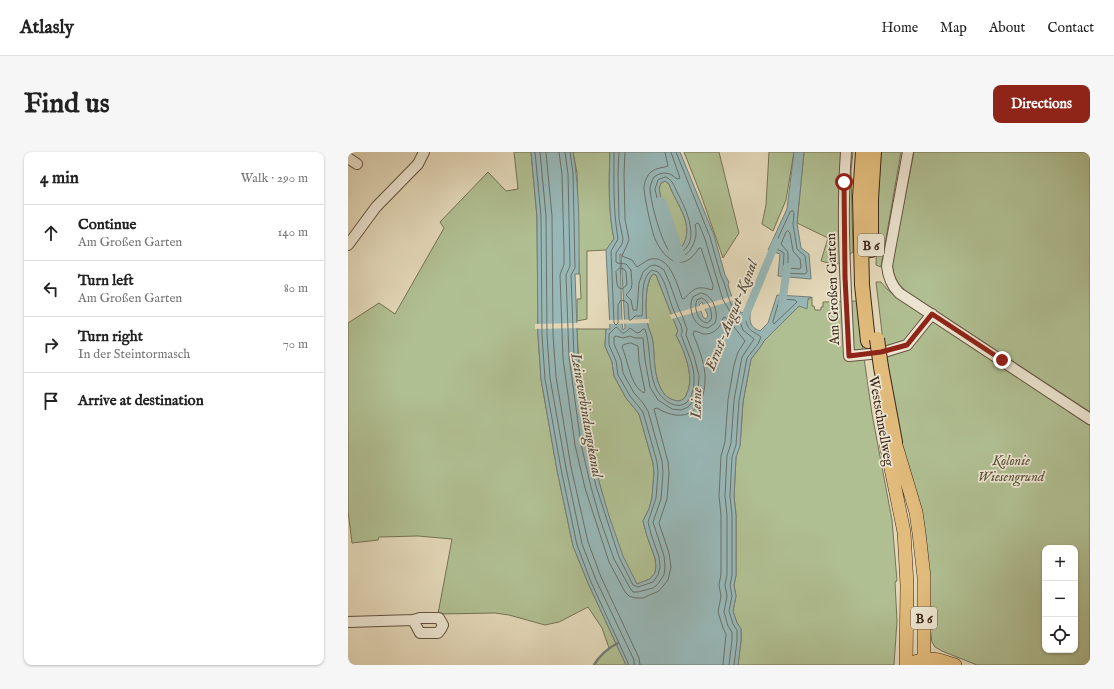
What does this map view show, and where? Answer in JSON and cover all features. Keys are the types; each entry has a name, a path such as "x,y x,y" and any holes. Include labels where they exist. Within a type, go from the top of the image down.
{"highway":[{"name":"Westschnellweg","path":"863,152 860,197 862,285 873,340 890,443"},
{"name":"Westschnellweg","path":"873,340 871,284 871,199 874,152"}],"main road":[{"name":"Westschnellweg","path":"890,443 916,512 924,574 924,662 907,665 904,532 890,443"},
{"path":"924,635 928,650 936,658 955,665"},
{"path":"924,662 942,661"}],"street":[{"path":"348,245 376,207 418,164 424,152"},
{"name":"Am Großen Garten","path":"846,152 844,182 845,277 849,356 881,352 907,345 932,314"},
{"path":"908,152 888,259 887,275 893,286 900,293 1090,418"},
{"path":"348,158 357,164"},
{"path":"348,622 413,620"}],"green space":[{"path":"514,152 531,152 537,217 538,335 541,379 557,470 573,546 588,583 626,665 594,665 597,659 609,648 602,628 588,607 559,622 545,625 509,615 495,613 438,614 452,539 418,536 379,537 378,540 352,543 348,511 348,323 379,303 395,314 444,228 440,222 488,172 506,191 518,189"},
{"path":"573,152 610,152 610,207 614,239 606,250 587,251 587,319 577,321 577,299 581,299 579,274 577,173"},
{"path":"684,152 719,152 739,233 723,258 701,195"},
{"path":"769,152 794,152 786,200 773,231 762,224 766,205"},
{"path":"804,152 853,152 851,171 853,252 836,265 821,261 828,238 797,223"},
{"path":"880,152 901,152 881,267 876,265"},
{"path":"914,152 1090,152 1090,412 906,291 899,284 893,272 893,257"},
{"path":"665,181 669,184 684,216 686,224 687,232 681,248 676,244 668,230 663,212 659,188 661,183"},
{"path":"653,274 656,275 678,331 676,335 688,364 690,379 689,387 685,397 679,401 671,399 665,395 656,376 653,342 646,316 648,283"},
{"name":"Kolonie Wiesengrund","path":"876,282 881,282 898,298 1090,426 1090,665 977,665 935,647 932,642 906,461 894,415 885,358"},
{"path":"812,297 812,306 814,306 815,310 821,310 821,307 823,307 823,302 858,301 872,414 892,520 897,581 895,582 897,621 894,665 738,665 741,629 737,623 733,611 736,596 734,585 736,575 736,515 734,496 736,457 740,445 743,402 751,359 764,341 799,306"},
{"path":"577,329 606,329 605,346 612,362 614,376 626,398 639,414 653,463 654,473 652,498 649,509 643,521 655,558 656,566 655,573 650,579 637,584 615,538 599,483 586,418 580,373"}],"water":[{"path":"531,152 573,152 579,213 579,274 575,274 578,357 590,442 609,516 623,556 637,584 650,579 655,573 655,558 643,521 649,509 652,498 654,473 653,463 639,414 626,398 614,376 612,362 605,346 606,329 610,329 606,250 614,239 610,207 610,152 680,152 714,235 725,275 729,282 728,285 732,297 741,313 744,312 747,307 751,309 750,320 756,329 760,331 768,323 777,295 811,297 808,299 807,309 799,306 764,341 751,359 743,402 740,446 736,457 734,496 736,515 736,575 734,585 736,596 733,611 737,623 741,629 738,665 626,665 588,583 573,546 557,470 541,379 538,335 537,217","holes":["665,181 669,184 684,215 687,232 681,248 676,244 668,230 659,188 661,183","620,254 625,328 623,330","653,274 656,275 678,331 676,335 688,364 690,379 689,387 685,397 679,401 671,399 665,395 656,376 653,342 646,316 646,296 650,278","702,302 708,316 706,319 703,317 699,305"]},
{"path":"794,152 804,152 797,223 801,248 809,254 811,279 778,276 780,254 768,250 787,209"}],"pier":[{"path":"733,296 736,300 704,309 702,305"},
{"path":"702,305 703,310 672,319 669,315"},
{"path":"649,319 649,323 608,324 608,320"},
{"path":"579,323 579,328 535,329 535,324"}],"waterway":[{"name":"Leine","path":"660,204 678,256"},
{"name":"Ernst-August-Kanal","path":"745,317 776,242"},
{"name":"Ernst-August-Kanal","path":"782,305 787,267"},
{"path":"594,665 604,652 618,643"}],"route":[{"path":"844,182 845,277 849,356 897,349 907,345 932,314 1002,360"}],"water label":[{"name":"Leineverbindungskanal","path":"587,415"}]}
